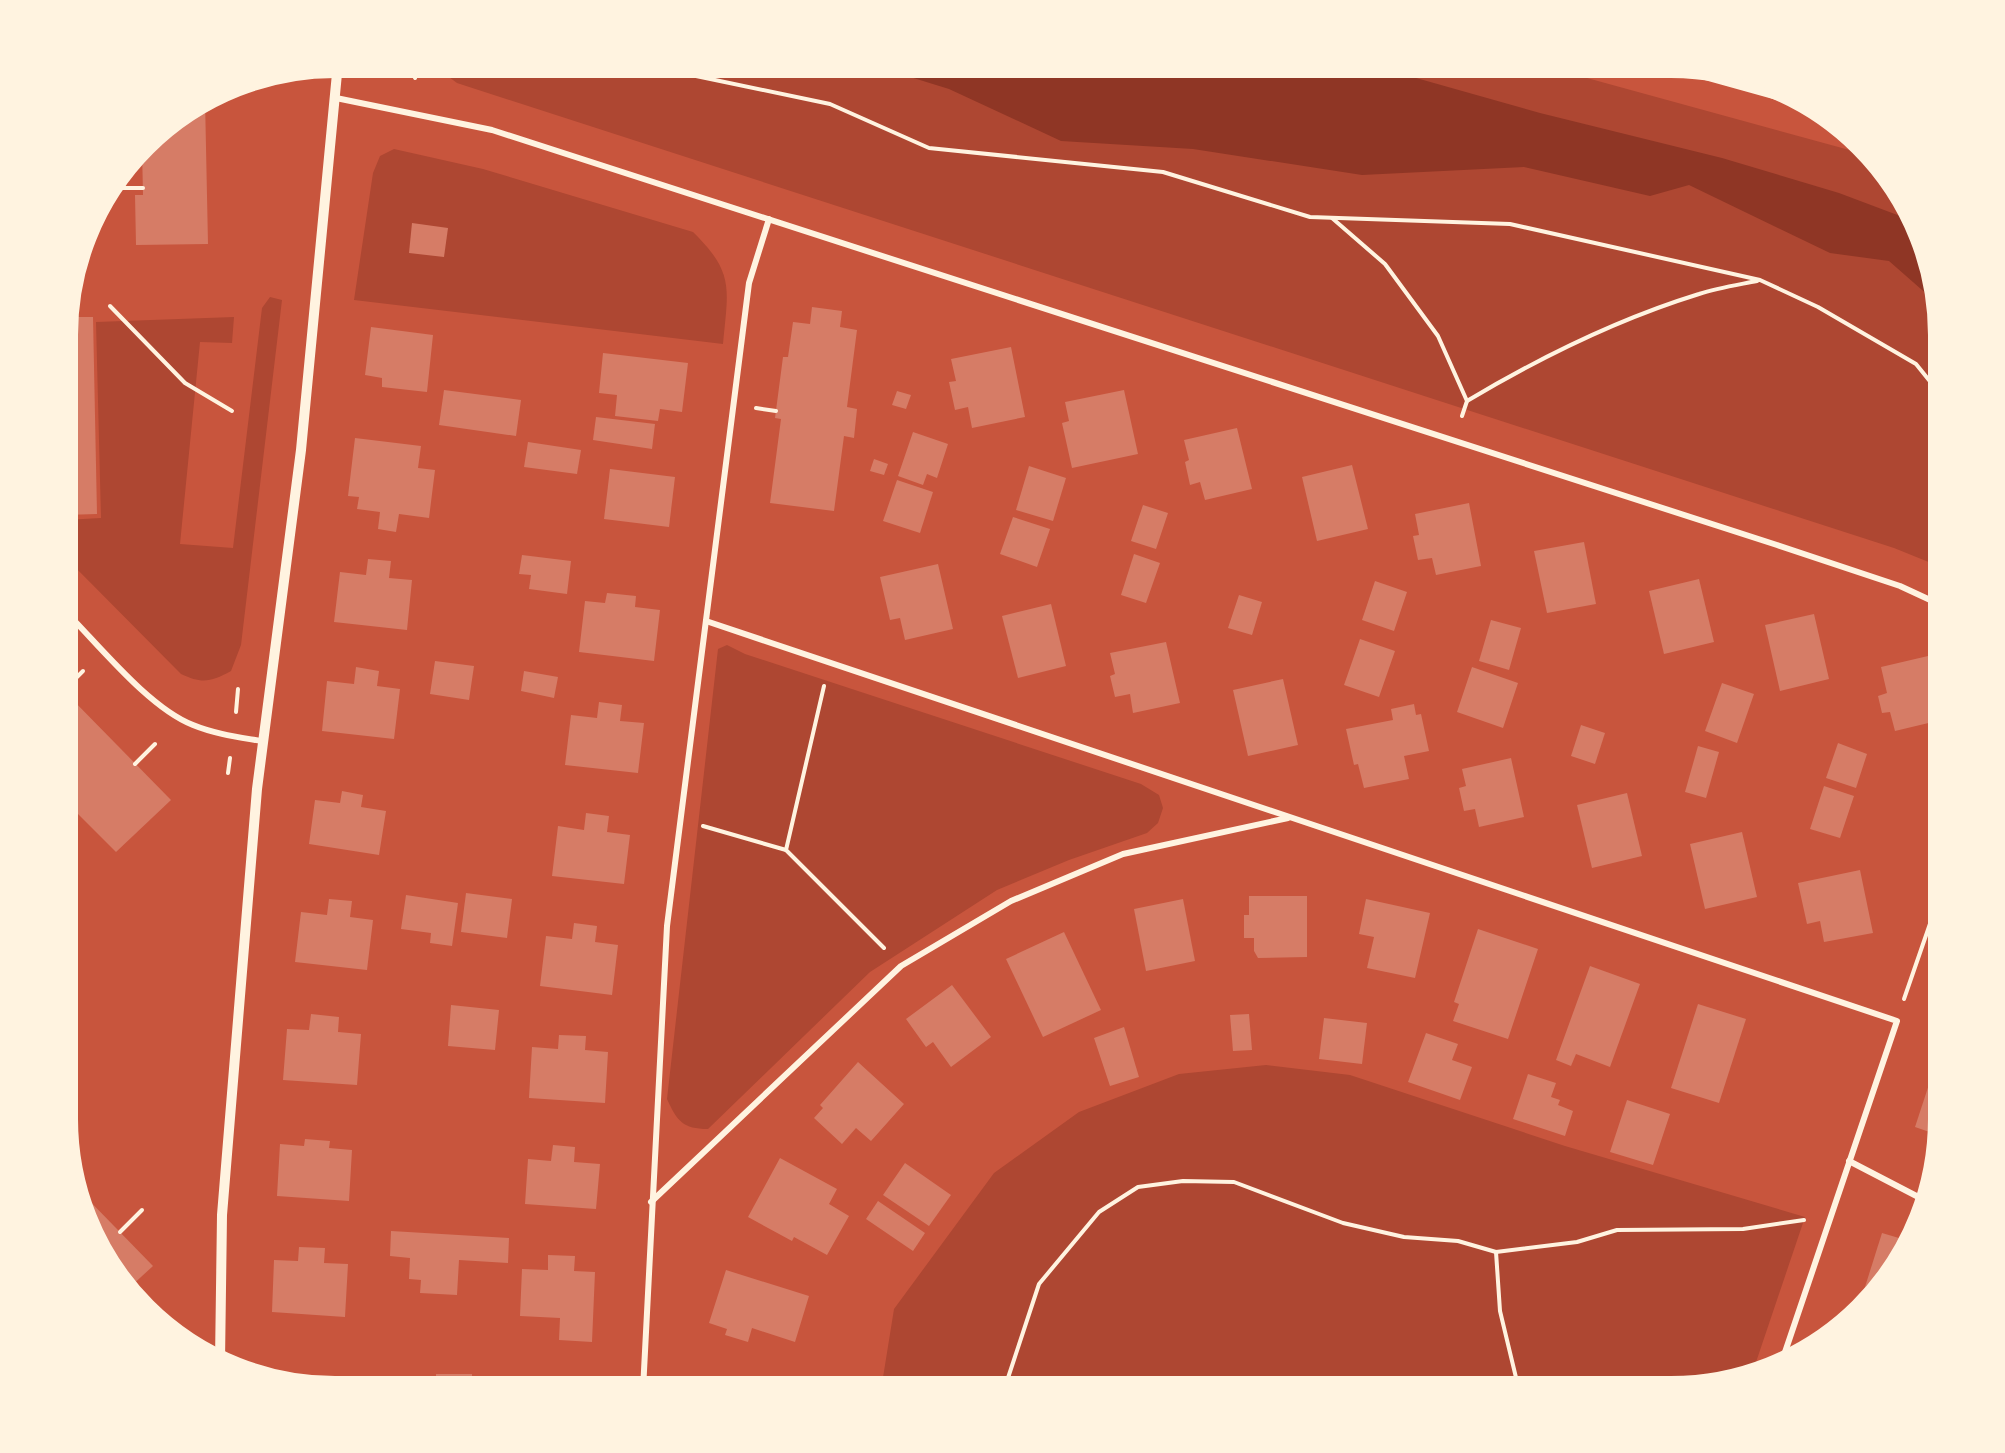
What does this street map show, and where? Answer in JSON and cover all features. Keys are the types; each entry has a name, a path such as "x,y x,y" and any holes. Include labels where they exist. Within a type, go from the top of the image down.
{"street":[{"path":"220,1353 222,1215 261,741 301,450 337,74"},
{"path":"336,98 492,130 1777,545 1900,586 1931,600"},
{"path":"643,1380 667,926 749,283 769,219"},
{"path":"74,620 162,708 191,725 219,734 261,741"},
{"path":"706,621 1897,1021 1784,1354"},
{"path":"651,1202 901,966 1011,902 1123,854 1289,818"},
{"path":"1850,1161 1919,1197"}],"path":[{"path":"416,78 417,74"},
{"path":"689,74 830,104 929,148 1163,172 1311,217 1510,224 1760,280 1818,307 1916,364 1931,383"},
{"path":"119,188 143,188"},
{"path":"1331,218 1385,264 1392,273 1438,336 1467,401"},
{"path":"1462,416 1467,401 1517,371 1597,334 1699,294 1760,280"},
{"path":"110,306 185,383 232,411"},
{"path":"786,850 830,663"},
{"path":"74,680 83,671"},
{"path":"135,764 155,744"},
{"path":"680,819 786,850 901,966"},
{"path":"1897,1021 1931,921"},
{"path":"1007,1380 1039,1284 1099,1212 1138,1187 1183,1181 1234,1182 1343,1223 1404,1237 1458,1241 1496,1252 1577,1242 1617,1230 1743,1229 1831,1216"},
{"path":"120,1232 142,1210"},
{"path":"1496,1252 1500,1311 1517,1380"}],"shaded area":[{"path":"445,74 1572,74 1857,152 1878,176 1897,204 1912,235 1923,267 1931,318 1931,563 1894,548 457,83"},
{"path":"901,74 1402,74 1540,113 1722,158 1839,193 1904,218 1923,267 1928,295 1889,261 1830,253 1689,185 1650,196 1524,167 1362,175 1193,149 1061,141 949,89"},
{"path":"394,149 483,169 693,232 716,259 726,283 723,344 354,300 373,173 380,156"},
{"path":"270,297 282,300 241,645 231,671 218,678 195,679 181,674 74,566 74,520 101,518 96,322 234,317 232,343 200,342 180,544 233,548 262,308"},
{"path":"727,645 745,654 1141,784 1159,795 1163,808 1158,823 1147,833 1069,860 997,890 870,972 708,1129 699,1129 682,1122 667,1099 718,649"},
{"path":"1266,1065 1350,1075 1565,1146 1805,1217 1755,1366 1704,1377 1670,1380 883,1380 894,1309 994,1173 1079,1112 1179,1074"}],"building":[{"path":"205,107 208,244 136,245 135,195 143,195 142,158 162,138"},
{"path":"412,223 448,228 444,257 409,253"},
{"path":"812,307 842,311 840,327 857,330 847,407 857,409 854,438 844,436 834,511 770,503 781,419 775,418 783,357 788,357 793,322 810,324"},
{"path":"74,317 93,317 97,514 74,515"},
{"path":"371,327 433,335 427,392 382,387 382,378 365,375"},
{"path":"1011,347 1025,417 972,428 968,407 955,410 949,382 956,381 951,359"},
{"path":"603,353 688,363 682,412 660,409 658,421 615,416 617,395 599,393"},
{"path":"444,390 521,400 516,436 439,425"},
{"path":"1124,390 1138,454 1072,468 1062,423 1069,421 1065,402"},
{"path":"897,391 911,395 906,409 892,405"},
{"path":"596,417 655,424 652,449 593,440"},
{"path":"1237,428 1252,489 1205,500 1200,482 1190,485 1185,462 1189,460 1184,440"},
{"path":"913,432 948,444 937,478 927,474 923,485 898,476"},
{"path":"355,438 421,446 418,468 435,470 429,518 399,514 396,532 378,529 380,512 357,509 359,497 348,496"},
{"path":"528,442 581,450 577,474 524,467"},
{"path":"874,459 888,464 884,475 870,471"},
{"path":"1352,465 1368,529 1317,541 1302,477"},
{"path":"1029,466 1066,478 1053,521 1016,510"},
{"path":"610,469 675,477 669,527 604,519"},
{"path":"897,480 933,492 920,533 883,521"},
{"path":"1469,503 1481,566 1436,575 1432,558 1418,560 1413,536 1419,535 1415,514"},
{"path":"1143,505 1168,513 1156,549 1131,541"},
{"path":"1013,517 1050,529 1037,567 1000,554"},
{"path":"1584,542 1596,604 1547,613 1534,551"},
{"path":"1134,554 1160,563 1146,603 1121,595"},
{"path":"522,555 571,561 567,594 529,589 531,575 519,574"},
{"path":"368,559 391,561 389,578 412,580 407,630 334,622 340,572 366,575"},
{"path":"938,564 953,629 905,640 900,618 890,620 880,577"},
{"path":"1699,579 1714,642 1664,654 1649,591"},
{"path":"1375,581 1407,592 1394,631 1362,620"},
{"path":"607,593 636,596 635,607 660,610 654,661 579,652 585,601 605,603"},
{"path":"1239,595 1262,602 1252,635 1228,628"},
{"path":"1051,604 1066,666 1018,678 1002,616"},
{"path":"1814,614 1829,679 1780,691 1765,625"},
{"path":"1491,620 1521,628 1509,670 1479,661"},
{"path":"1360,639 1395,651 1379,697 1344,685"},
{"path":"1166,642 1180,703 1133,713 1130,694 1115,697 1110,676 1115,674 1110,653"},
{"path":"1928,656 1931,671 1931,722 1895,731 1890,712 1882,713 1878,696 1887,693 1881,667"},
{"path":"435,661 474,666 469,700 430,694"},
{"path":"356,667 379,671 377,686 400,689 394,739 322,731 327,681 354,684"},
{"path":"1472,667 1518,683 1503,728 1457,712"},
{"path":"524,671 558,677 554,698 521,691"},
{"path":"1283,679 1298,745 1248,756 1233,690"},
{"path":"1722,683 1754,694 1737,743 1705,731"},
{"path":"74,701 171,800 116,852 74,810"},
{"path":"599,702 622,705 620,721 644,723 638,773 565,765 571,715 597,718"},
{"path":"1414,704 1416,715 1421,714 1429,751 1404,756 1409,779 1364,788 1358,764 1354,765 1346,729 1393,720 1391,709"},
{"path":"1581,725 1605,733 1595,764 1571,756"},
{"path":"1838,743 1867,754 1856,788 1826,778"},
{"path":"1698,746 1719,752 1706,798 1685,792"},
{"path":"1511,758 1524,817 1479,827 1475,809 1464,811 1459,788 1466,786 1462,769"},
{"path":"1824,786 1854,796 1840,838 1810,829"},
{"path":"342,791 363,795 361,807 386,811 379,855 309,844 315,800 340,803"},
{"path":"1627,793 1642,856 1592,868 1577,805"},
{"path":"586,813 609,816 607,832 630,835 624,884 552,876 558,826 584,830"},
{"path":"1742,832 1757,897 1705,909 1690,844"},
{"path":"1860,870 1873,933 1824,942 1820,921 1807,924 1798,883"},
{"path":"466,893 512,899 507,938 461,932"},
{"path":"406,895 458,903 452,946 430,943 431,933 401,929"},
{"path":"1249,896 1307,896 1307,957 1258,958 1254,951 1254,938 1244,938 1244,915 1249,915"},
{"path":"329,899 352,901 350,917 373,920 367,970 295,962 301,912 327,915"},
{"path":"1183,899 1195,961 1146,971 1134,909"},
{"path":"1366,899 1430,913 1415,978 1367,968 1374,937 1359,934"},
{"path":"574,923 597,926 595,942 618,945 612,995 540,986 546,936 572,939"},
{"path":"1478,929 1538,949 1508,1039 1453,1021 1459,1004 1454,1002"},
{"path":"1064,932 1101,1010 1043,1037 1006,959"},
{"path":"1590,966 1640,984 1610,1067 1576,1054 1571,1066 1556,1060"},
{"path":"952,985 991,1037 951,1067 933,1042 926,1047 906,1019"},
{"path":"1698,1004 1746,1019 1719,1103 1671,1088"},
{"path":"451,1005 499,1010 495,1050 448,1046"},
{"path":"311,1014 339,1017 338,1032 361,1034 357,1085 283,1080 287,1029 309,1030"},
{"path":"1249,1014 1252,1050 1233,1051 1230,1015"},
{"path":"1324,1018 1367,1023 1362,1064 1319,1059"},
{"path":"1124,1027 1139,1077 1110,1086 1094,1038"},
{"path":"1426,1033 1458,1044 1452,1060 1472,1067 1460,1100 1408,1082"},
{"path":"559,1035 586,1036 585,1050 608,1052 605,1103 529,1098 532,1047 558,1049"},
{"path":"858,1062 904,1104 871,1141 856,1128 842,1144 814,1118 823,1108 820,1105"},
{"path":"1528,1074 1556,1083 1551,1097 1560,1100 1558,1105 1573,1111 1565,1136 1513,1119"},
{"path":"1931,1078 1931,1133 1915,1127"},
{"path":"1627,1100 1670,1114 1653,1165 1610,1152"},
{"path":"305,1139 330,1141 329,1148 352,1150 349,1201 277,1196 280,1144 304,1146"},
{"path":"553,1145 575,1147 574,1162 600,1164 596,1209 525,1204 528,1159 551,1161"},
{"path":"780,1158 837,1189 829,1204 849,1216 827,1255 794,1237 792,1241 748,1217"},
{"path":"905,1163 951,1195 929,1226 883,1195"},
{"path":"85,1196 153,1266 133,1284 108,1249"},
{"path":"878,1201 925,1233 913,1251 866,1219"},
{"path":"391,1231 509,1238 508,1263 459,1260 457,1295 420,1293 421,1280 409,1279 410,1258 390,1256"},
{"path":"1882,1233 1902,1239 1878,1277 1862,1296"},
{"path":"299,1247 325,1248 324,1263 348,1264 345,1317 272,1312 274,1260 298,1261"},
{"path":"548,1255 575,1256 574,1271 595,1272 592,1342 559,1340 560,1318 520,1316 522,1269 548,1270"},
{"path":"726,1270 809,1296 795,1342 752,1328 748,1342 725,1335 727,1329 709,1323"},
{"path":"436,1374 472,1374 472,1380 436,1380"},
{"path":"383,1376 423,1376 423,1380 383,1380"}]}
